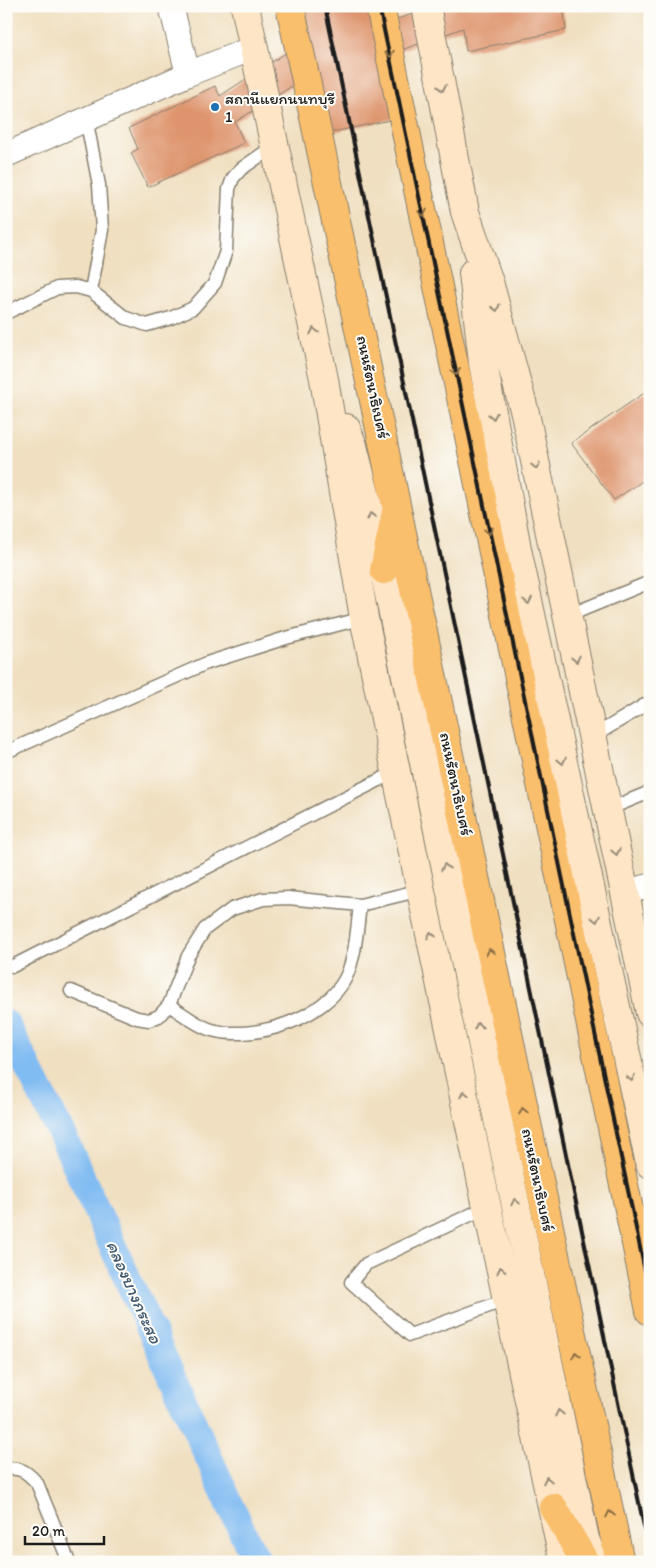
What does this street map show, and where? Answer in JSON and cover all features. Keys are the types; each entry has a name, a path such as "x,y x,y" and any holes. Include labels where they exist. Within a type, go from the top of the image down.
{"main road":[{"path":"245,6 324,379 364,618 487,1207 564,1562"},
{"name":"ถนนรัตนาธิเบศร์","path":"290,6 398,503 512,1060 620,1562"},
{"path":"380,6 650,1311"},
{"path":"426,6 465,212 483,363 518,554 650,1164"},
{"path":"465,212 489,282 525,413 606,810 637,889 650,1013"},
{"path":"324,379 354,446 385,575 585,1539 594,1562"},
{"path":"385,575 398,503"},
{"path":"553,1508 585,1562"}],"street":[{"path":"171,6 188,74"},
{"path":"6,155 86,118 253,48"}],"lane":[{"path":"86,118 99,186 102,230 91,291"},
{"path":"6,313 57,288 76,286 91,291 126,318 147,325 193,308 216,283 226,251 229,190 233,178 241,169 274,146"},
{"path":"567,616 650,582"},
{"path":"6,752 207,664 286,638 364,618"},
{"path":"592,736 650,702"},
{"path":"14,966 397,771"},
{"path":"606,810 650,792"},
{"path":"71,991 137,1018 149,1020 159,1016 169,1005 188,956 205,929 232,909 263,899 288,898 360,905 421,890"},
{"path":"169,1005 210,1030 236,1034 279,1027 325,1004 346,977 354,948 360,905"},
{"path":"487,1207 366,1264 351,1282 410,1335 508,1299"},
{"path":"6,1469 18,1468 28,1473 37,1483 70,1562"}],"building":[{"name":"สถานีแยกนนทบุรี 1","path":"297,6 375,6 379,25 437,6 563,6 566,30 466,51 463,28 385,56 399,118 324,134 311,74 235,122 244,143 148,187 131,153 138,149 129,128 215,86 220,96 304,41"},
{"path":"650,389 650,476 614,500 571,443"}],"waterway":[{"name":"คลองบางกระสอ","path":"6,1024 64,1139 248,1544 258,1562"}],"railway":[{"path":"325,6 650,1555"},
{"path":"379,6 650,1295"}],"place":[{"name":"สถานีแยกนนทบุรี 1","path":"215,107"}]}
